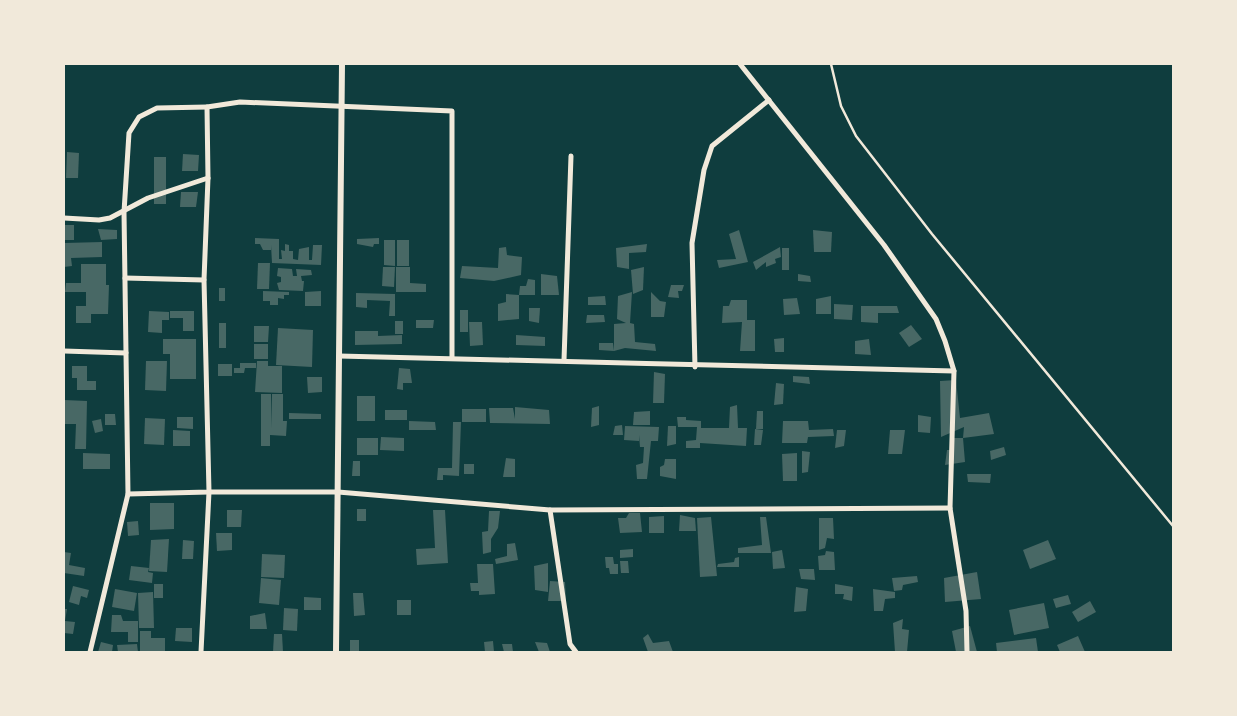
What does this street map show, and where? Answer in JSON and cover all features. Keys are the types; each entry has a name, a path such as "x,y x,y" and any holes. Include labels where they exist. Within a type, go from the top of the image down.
{"street":[{"path":"336,652 342,64"},
{"path":"740,64 884,245 936,320 952,360 954,371 950,508 966,611 967,652"},
{"path":"695,366 692,243 704,170 712,146 769,100"},
{"path":"90,652 128,494 124,212 129,133 138,117 157,108 207,107 240,102 452,111 452,358"},
{"path":"201,652 208,492 204,280 208,178 207,107"},
{"path":"564,360 570,156"},
{"path":"64,218 99,220 124,212 148,198 208,178"},
{"path":"125,278 204,280"},
{"path":"64,351 126,353"},
{"path":"339,356 954,371"},
{"path":"128,494 338,492 550,510 950,508"},
{"path":"550,510 570,644 576,652"}],"lane":[{"path":"831,64 841,106 856,136 932,234 1173,526"}],"building":[{"path":"67,152 79,153 78,178 66,178"},
{"path":"183,154 199,155 198,171 182,171"},
{"path":"154,157 166,157 166,204 154,204"},
{"path":"181,192 198,192 196,207 180,207"},
{"path":"64,225 74,225 74,240 64,240"},
{"path":"98,229 117,230 117,239 101,240"},
{"path":"739,230 748,262 719,268 717,260 736,259 729,234"},
{"path":"813,230 832,232 831,252 814,252"},
{"path":"255,238 279,239 279,259 282,259 281,250 285,251 285,244 289,245 289,251 293,251 293,259 298,260 299,249 309,247 309,260 312,260 313,245 322,245 321,265 272,263 271,245 271,250 263,250 260,244 255,244"},
{"path":"379,238 379,244 374,244 373,247 357,244 357,239"},
{"path":"384,240 395,240 395,266 384,265"},
{"path":"397,240 409,240 409,266 397,266"},
{"path":"102,242 102,257 71,258 72,266 64,267 64,243"},
{"path":"647,244 646,252 629,253 629,269 617,267 616,248"},
{"path":"506,247 507,255 522,257 521,275 494,281 460,278 462,266 498,268 499,248"},
{"path":"780,247 781,257 775,259 776,263 766,267 766,262 756,270 753,262"},
{"path":"782,248 789,248 789,270 782,270"},
{"path":"258,263 270,263 269,289 257,289"},
{"path":"81,264 106,264 106,285 109,285 108,314 91,314 91,323 76,323 76,306 86,306 86,292 65,292 66,283 81,283"},
{"path":"383,267 395,267 394,287 382,286"},
{"path":"396,267 410,267 410,283 426,284 426,292 396,292"},
{"path":"644,267 643,290 633,294 631,270"},
{"path":"278,268 292,269 293,276 297,276 296,269 311,270 312,275 301,276 302,281 304,281 303,291 279,290 277,283 281,282 281,277 277,276"},
{"path":"541,274 557,276 559,295 541,295"},
{"path":"798,274 810,276 811,282 798,281"},
{"path":"528,279 535,280 535,295 519,295 520,286 526,286"},
{"path":"671,285 684,285 682,291 678,291 679,298 668,297"},
{"path":"219,288 225,288 225,301 219,301"},
{"path":"263,291 289,292 289,295 284,295 284,299 278,298 278,305 270,305 270,301 263,301"},
{"path":"321,291 321,306 305,306 305,292"},
{"path":"632,292 630,323 634,324 635,342 655,344 656,351 625,348 614,351 614,324 626,323 617,319 618,296"},
{"path":"651,292 660,301 666,302 664,317 651,317"},
{"path":"356,293 395,294 395,316 389,316 390,301 367,300 367,308 356,307"},
{"path":"506,294 519,295 519,319 498,321 498,304 506,302"},
{"path":"605,296 606,305 588,305 588,297"},
{"path":"831,296 831,314 816,314 816,299"},
{"path":"797,298 800,314 784,315 783,299"},
{"path":"731,300 747,300 747,320 755,320 755,351 740,351 742,322 722,323 723,306 729,306"},
{"path":"834,304 853,305 852,320 834,319"},
{"path":"861,306 897,306 899,313 878,313 878,323 861,322"},
{"path":"529,308 540,308 539,323 529,321"},
{"path":"460,310 468,310 468,332 460,332"},
{"path":"149,311 169,312 169,320 162,320 162,333 148,332"},
{"path":"170,311 194,311 194,331 183,331 183,318 170,318"},
{"path":"587,315 604,315 605,322 586,323"},
{"path":"416,320 434,320 433,328 416,328"},
{"path":"395,321 403,321 403,334 395,334"},
{"path":"469,322 482,322 483,345 470,346"},
{"path":"219,323 226,323 226,348 219,348"},
{"path":"911,325 922,339 909,347 899,333"},
{"path":"254,326 269,326 268,342 254,342"},
{"path":"278,328 313,330 312,367 276,365"},
{"path":"355,331 378,331 378,336 402,335 402,344 355,345"},
{"path":"516,335 545,337 545,346 516,345"},
{"path":"784,338 784,352 775,352 774,339"},
{"path":"163,339 196,339 196,379 170,379 170,354 163,354"},
{"path":"869,339 871,355 855,354 855,341"},
{"path":"599,343 613,343 614,351 599,350"},
{"path":"254,344 268,344 268,359 254,359"},
{"path":"146,361 167,361 166,391 145,390"},
{"path":"257,361 268,361 268,366 282,366 282,393 255,392"},
{"path":"240,363 256,363 256,368 245,368 244,373 234,373 234,368 240,368"},
{"path":"218,364 232,364 232,376 218,376"},
{"path":"72,366 87,366 87,381 96,381 96,390 77,390 77,378 72,378"},
{"path":"399,368 410,369 412,383 403,383 403,390 397,389"},
{"path":"654,372 665,374 664,403 653,403"},
{"path":"793,376 809,377 810,384 793,382"},
{"path":"307,377 322,377 322,392 308,393"},
{"path":"956,380 960,418 989,413 994,434 963,438 964,427 941,437 940,381"},
{"path":"776,383 784,384 783,404 774,405"},
{"path":"261,394 271,394 271,428 272,394 283,394 283,421 287,421 286,436 270,435 270,446 261,446"},
{"path":"357,396 375,396 375,421 357,421"},
{"path":"64,400 87,401 86,449 75,449 76,424 64,424"},
{"path":"737,405 738,428 747,428 746,446 700,443 700,448 686,448 686,441 696,440 697,427 678,427 677,417 701,421 701,428 729,428 730,407"},
{"path":"599,406 599,425 591,427 592,408"},
{"path":"515,407 549,410 550,424 490,423 489,408 513,408 515,419"},
{"path":"462,409 486,409 486,422 462,422"},
{"path":"385,410 407,410 407,420 385,420"},
{"path":"650,411 650,425 633,425 634,412"},
{"path":"757,411 763,411 763,429 756,429"},
{"path":"289,413 321,414 321,419 289,419"},
{"path":"105,414 115,414 116,425 105,425"},
{"path":"918,415 931,417 930,433 918,432"},
{"path":"177,417 193,417 193,429 177,428"},
{"path":"145,418 165,419 164,445 144,444"},
{"path":"101,419 103,431 95,433 92,421"},
{"path":"409,421 435,422 436,430 409,430"},
{"path":"783,421 808,421 809,430 833,429 834,436 808,437 807,443 782,443"},
{"path":"453,422 461,422 459,476 443,475 443,480 437,480 438,468 452,468"},
{"path":"622,425 623,435 613,435 615,426"},
{"path":"625,426 659,427 658,441 651,441 647,479 637,479 636,465 643,463 644,447 640,447 639,435 639,441 624,440"},
{"path":"668,426 676,426 676,444 667,446"},
{"path":"755,429 763,430 761,445 754,445"},
{"path":"173,430 190,431 190,446 173,446"},
{"path":"837,430 846,430 844,446 835,448"},
{"path":"890,430 905,430 902,454 888,454"},
{"path":"381,437 404,438 404,451 380,450"},
{"path":"357,438 378,438 378,455 357,455"},
{"path":"953,438 963,438 965,462 945,465 947,450 951,450"},
{"path":"1004,447 1006,455 991,460 990,451"},
{"path":"802,451 810,452 808,472 802,473"},
{"path":"83,453 110,454 110,469 83,469"},
{"path":"797,453 797,481 783,481 782,454"},
{"path":"506,458 515,459 515,477 503,477"},
{"path":"665,459 676,459 676,479 660,476 660,467 664,465"},
{"path":"353,461 360,461 360,476 352,476"},
{"path":"464,464 474,464 474,474 464,474"},
{"path":"967,474 991,474 990,483 968,482"},
{"path":"150,503 174,503 174,529 150,530"},
{"path":"357,509 366,509 366,521 357,521"},
{"path":"227,510 242,510 241,527 227,527"},
{"path":"433,510 445,510 448,563 417,565 416,549 435,548"},
{"path":"489,511 500,511 498,528 491,539 491,552 483,554 482,532 488,531"},
{"path":"629,513 640,513 642,532 620,533 618,518 626,518"},
{"path":"680,515 695,518 696,531 679,531"},
{"path":"664,516 664,533 649,533 649,517"},
{"path":"711,517 717,576 700,577 697,518"},
{"path":"760,517 766,517 771,553 738,553 738,548 762,545"},
{"path":"819,518 833,518 834,539 827,538 825,548 819,550"},
{"path":"138,521 139,535 128,536 127,522"},
{"path":"216,533 232,533 232,550 217,551"},
{"path":"169,539 167,572 149,571 151,540"},
{"path":"183,540 194,541 193,559 182,559"},
{"path":"1048,540 1056,559 1030,569 1023,550"},
{"path":"515,543 518,560 496,564 495,559 507,556 507,544"},
{"path":"633,549 633,557 620,558 620,550"},
{"path":"782,550 785,568 773,569 772,552"},
{"path":"826,551 834,552 835,570 819,570 818,556 825,555"},
{"path":"64,552 71,553 69,565 85,568 84,576 64,573"},
{"path":"262,554 285,555 284,578 261,577"},
{"path":"605,557 613,557 614,564 618,564 618,574 610,574 609,568 606,568"},
{"path":"739,557 739,567 717,567 718,564 734,562 735,558"},
{"path":"620,561 628,561 629,573 621,573"},
{"path":"548,563 548,592 535,590 534,566"},
{"path":"477,564 493,564 495,594 479,595 479,591 471,591 470,583 478,583"},
{"path":"131,566 149,568 148,572 153,573 152,583 129,580"},
{"path":"799,569 814,569 815,580 801,579"},
{"path":"977,572 981,599 945,602 944,578"},
{"path":"917,576 918,582 903,585 902,590 894,591 892,578"},
{"path":"261,578 281,580 279,605 259,603"},
{"path":"550,581 565,582 566,601 548,601"},
{"path":"154,584 163,584 163,598 154,598"},
{"path":"835,584 853,587 852,601 843,599 844,594 835,594"},
{"path":"73,586 89,590 87,598 81,596 79,605 69,602"},
{"path":"796,587 808,589 806,611 794,612"},
{"path":"115,589 137,593 134,611 112,607"},
{"path":"873,589 895,592 895,598 885,599 883,611 874,611"},
{"path":"153,592 154,628 139,628 138,593"},
{"path":"353,593 363,593 365,615 354,616"},
{"path":"1068,595 1071,604 1056,608 1053,599"},
{"path":"304,597 321,598 321,610 304,610"},
{"path":"397,600 411,600 411,615 397,615"},
{"path":"1090,601 1096,612 1078,622 1072,612"},
{"path":"1044,603 1049,628 1014,635 1009,610"},
{"path":"284,608 298,609 297,631 283,630"},
{"path":"64,609 67,609 65,621 75,622 73,634 64,633"},
{"path":"265,613 267,629 250,629 250,616"},
{"path":"112,615 121,615 123,621 138,621 138,642 128,642 128,632 111,632"},
{"path":"903,619 902,629 909,630 907,652 895,652 893,623"},
{"path":"970,626 977,652 956,652 952,631"},
{"path":"176,628 192,628 192,642 175,641"},
{"path":"140,631 151,631 151,638 165,638 165,652 140,652"},
{"path":"274,634 282,634 283,652 273,652"},
{"path":"648,634 653,643 669,641 673,652 648,652 643,638"},
{"path":"1078,636 1085,652 1060,652 1057,645"},
{"path":"1036,638 1038,652 997,652 996,643"},
{"path":"350,640 359,640 359,652 350,652"},
{"path":"493,641 494,652 485,652 484,642"},
{"path":"101,642 113,645 112,652 98,652"},
{"path":"535,642 547,643 550,652 539,652"},
{"path":"137,644 138,652 118,652 117,645"},
{"path":"502,644 512,644 513,652 504,652"}]}
